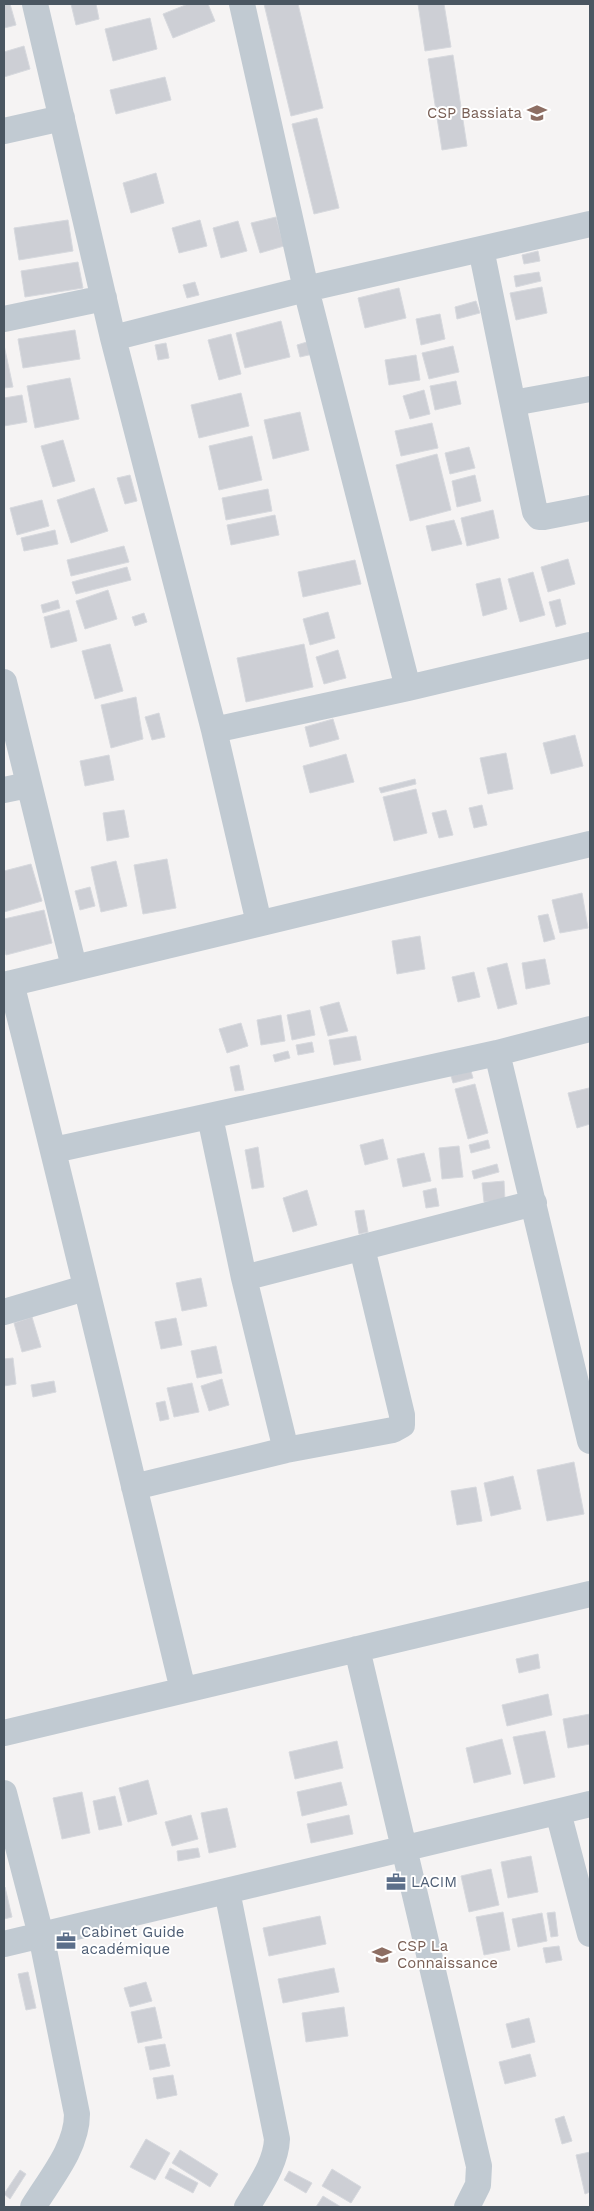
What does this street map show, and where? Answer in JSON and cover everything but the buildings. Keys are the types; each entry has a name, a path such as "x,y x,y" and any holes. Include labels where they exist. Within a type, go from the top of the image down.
{"street":[{"path":"34,4 113,338 214,730 259,923"},
{"path":"242,4 306,289 408,688"},
{"path":"4,131 62,118"},
{"path":"113,338 306,289 590,224"},
{"path":"481,249 536,515 544,517 590,508"},
{"path":"4,320 104,298"},
{"path":"513,403 590,389"},
{"path":"214,730 408,688 590,645"},
{"path":"4,682 16,787 74,967"},
{"path":"183,1690 85,1288 54,1150 8,984 590,844"},
{"path":"54,1150 497,1053 590,1029"},
{"path":"497,1053 590,1441"},
{"path":"210,1117 244,1278 286,1450"},
{"path":"244,1278 534,1203"},
{"path":"134,1487 286,1450 393,1430 402,1425 402,1415 362,1248"},
{"path":"4,1312 85,1288"},
{"path":"4,1733 590,1594"},
{"path":"357,1649 479,2166 478,2185 468,2207"},
{"path":"4,1793 41,1935 77,2114 77,2128 73,2142 34,2207"},
{"path":"4,1944 590,1804"},
{"path":"558,1812 590,1934"},
{"path":"227,1891 277,2139 272,2163 247,2207"}],"place":[{"name":"CSP Bassiata","path":"537,113"},
{"name":"LACIM","path":"396,1882"},
{"name":"Cabinet Guide académique","path":"66,1941"},
{"name":"CSP La Connaissance","path":"382,1955"}]}
